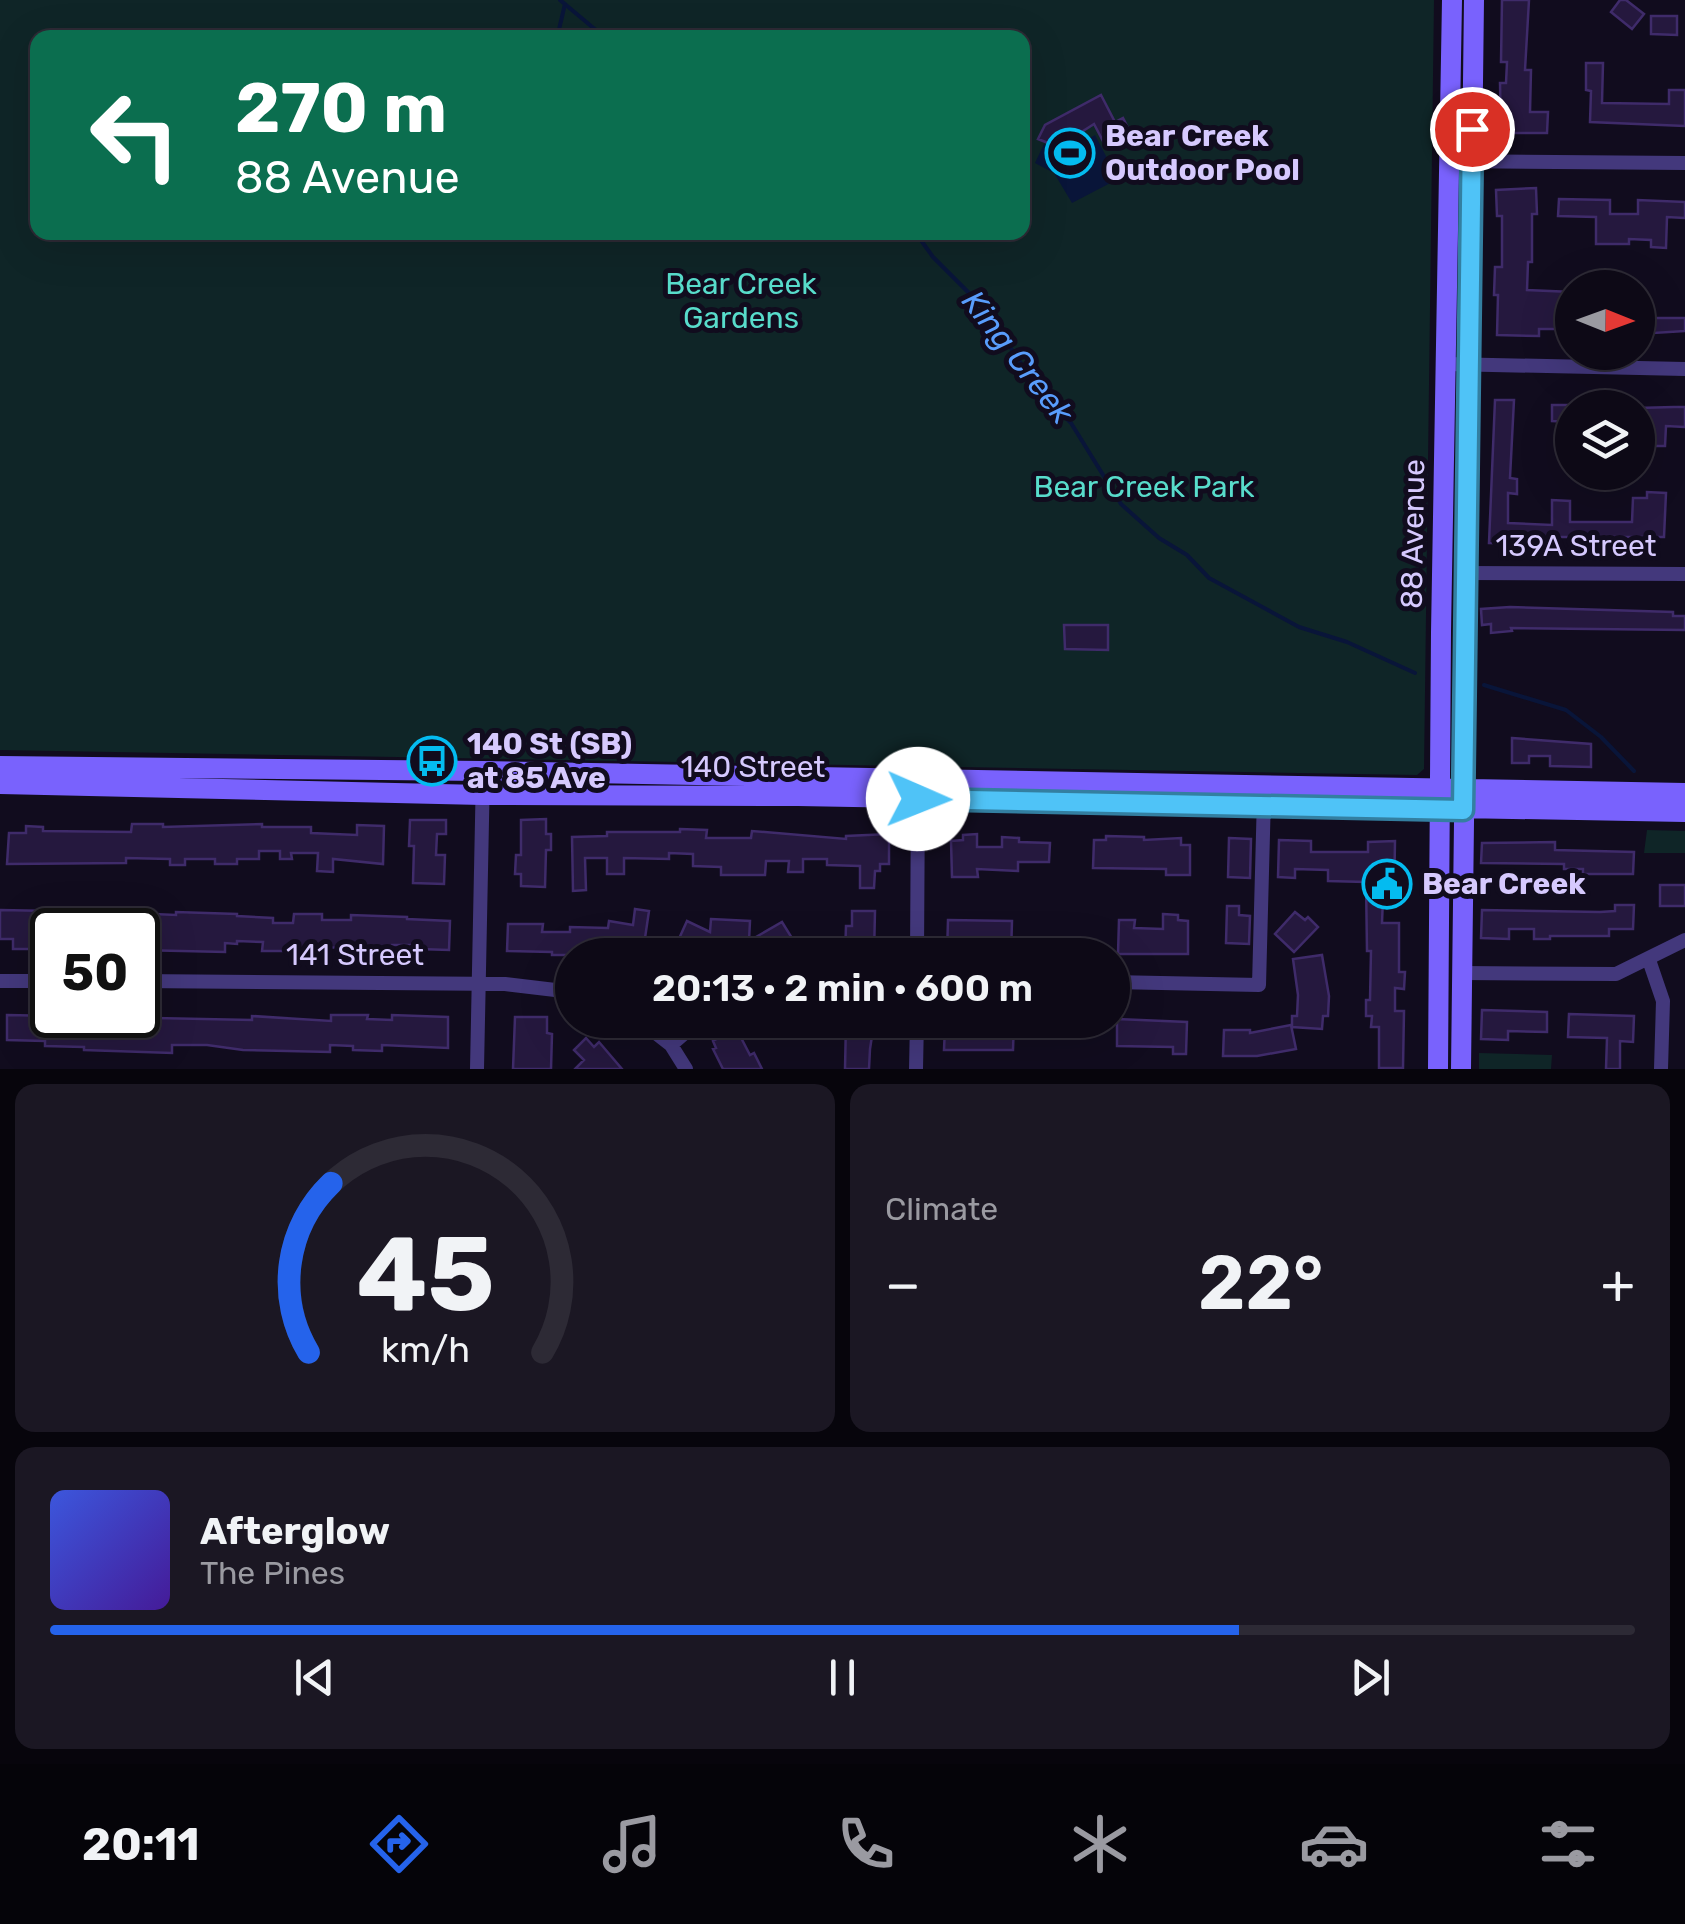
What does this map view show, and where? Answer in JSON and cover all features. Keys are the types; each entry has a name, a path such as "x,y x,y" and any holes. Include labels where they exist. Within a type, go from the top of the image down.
{"main road":[{"name":"88 Avenue","path":"1438,1069 1452,0"},
{"name":"88 Avenue","path":"1461,1069 1474,0"},
{"name":"140 Street","path":"0,766 482,771 918,789 1439,799 1685,793"},
{"name":"140 Street","path":"0,784 482,795 918,789"},
{"name":"140 Street","path":"1463,799 1685,812"}],"street":[{"path":"1450,161 1685,163"},
{"path":"1447,364 1685,369"},
{"name":"139A Street","path":"1466,573 1685,574"},
{"path":"477,1069 482,771"},
{"path":"917,938 918,789"},
{"path":"1130,982 1260,985 1264,795"},
{"path":"1462,972 1616,974 1685,940"},
{"path":"1648,960 1663,1001 1660,1069"},
{"path":"0,980 30,981"},
{"name":"141 Street","path":"160,982 478,984 555,991"},
{"path":"662,1038 686,1069"},
{"path":"671,1045 679,1038"},
{"path":"916,1038 916,1069"}],"green space":[{"name":"Bear Creek Park","path":"0,0 1434,0 1424,769 1417,775 0,750"},
{"path":"1647,830 1685,831 1685,853 1644,853"},
{"path":"1479,1053 1552,1055 1551,1069 1479,1069"}],"water":[{"path":"1095,135 1118,179 1072,203 1054,173 1035,163 1044,144 1063,154"}],"building":[{"path":"1502,0 1529,0 1525,70 1531,70 1530,112 1548,112 1547,133 1501,133 1500,83 1506,83 1507,62 1501,62"},
{"path":"1620,0 1626,0 1644,14 1632,29 1611,12"},
{"path":"1651,16 1677,16 1677,35 1651,34"},
{"path":"1586,63 1603,63 1602,103 1669,104 1669,90 1685,90 1685,126 1590,122 1591,91 1586,90"},
{"path":"1101,95 1115,122 1123,118 1132,136 1120,142 1117,136 1104,143 1094,124 1058,147 1038,139 1045,125"},
{"path":"1536,188 1537,214 1532,214 1532,262 1528,262 1527,290 1555,291 1555,329 1539,329 1539,336 1497,335 1495,267 1502,267 1502,216 1497,216 1496,190"},
{"path":"1559,199 1610,200 1610,214 1638,214 1638,200 1685,202 1685,218 1667,217 1666,248 1651,247 1651,240 1596,244 1596,217 1558,216"},
{"path":"1655,318 1685,318 1685,331 1655,333"},
{"path":"1495,400 1514,400 1510,478 1517,479 1517,494 1508,493 1508,523 1552,525 1552,500 1570,501 1570,522 1632,522 1633,498 1647,498 1647,492 1666,493 1664,537 1533,537 1532,544 1489,543"},
{"path":"1685,407 1685,427 1666,426 1665,446 1655,446 1655,408"},
{"path":"1481,609 1673,612 1673,616 1685,616 1685,630 1511,628 1512,631 1491,633 1491,624 1482,625"},
{"path":"1064,625 1108,625 1108,650 1065,649"},
{"path":"1512,738 1591,744 1591,767 1550,766 1550,756 1529,756 1529,763 1512,763"},
{"path":"546,819 551,850 546,850 545,887 521,886 521,874 515,874 516,855 521,855 521,820"},
{"path":"410,820 446,820 446,834 437,834 436,855 445,855 444,884 413,883"},
{"path":"132,824 262,824 311,827 311,833 357,835 357,825 384,826 383,864 333,859 333,872 317,871 318,853 291,853 292,859 280,859 280,851 259,851 259,859 237,859 237,864 185,859 185,865 170,865 170,859 126,858 126,863 7,864 9,833 26,833 26,826 43,827 43,831 131,832"},
{"path":"707,830 706,838 751,838 752,831 846,839 889,834 889,864 880,864 880,871 875,871 874,888 860,888 860,866 827,865 827,859 803,859 803,872 788,872 789,861 766,861 765,875 721,875 721,867 693,866 693,854 669,853 669,859 624,858 624,874 607,874 607,858 585,858 586,890 573,891 572,837"},
{"path":"977,834 977,847 1002,847 1002,837 1050,843 1049,862 1018,862 1018,871 977,869 978,877 952,877 951,841"},
{"path":"1106,836 1181,838 1181,845 1190,845 1190,875 1166,875 1166,869 1093,868 1094,840 1106,840"},
{"path":"1229,838 1251,839 1250,878 1228,877"},
{"path":"1279,840 1311,841 1311,852 1368,852 1368,842 1395,841 1394,898 1383,898 1382,923 1399,923 1399,972 1405,972 1404,989 1395,988 1395,1011 1404,1011 1403,1068 1379,1068 1379,1027 1371,1027 1372,1016 1366,1016 1371,951 1367,951 1366,882 1328,881 1328,870 1295,869 1295,878 1278,877"},
{"path":"1555,842 1555,850 1634,852 1633,874 1583,874 1583,869 1564,869 1564,864 1481,863 1482,843"},
{"path":"1660,885 1685,885 1685,906 1660,906"},
{"path":"1615,905 1634,905 1633,929 1609,929 1609,936 1534,939 1534,929 1509,929 1509,939 1481,938 1482,910 1600,912 1615,911"},
{"path":"1227,906 1239,906 1239,915 1250,916 1249,944 1226,943"},
{"path":"635,909 649,911 645,938 555,938 555,955 507,951 508,924 543,924 542,932 570,932 570,927 608,928 609,921 633,925"},
{"path":"0,910 30,911 30,949 13,949 13,939 0,939"},
{"path":"852,911 875,911 874,938 846,938 846,926 852,926"},
{"path":"1295,912 1318,927 1294,952 1275,934"},
{"path":"160,914 237,914 273,918 273,923 293,923 294,914 322,914 322,920 351,920 351,915 450,921 449,950 392,945 392,950 321,947 321,951 262,951 263,942 237,941 225,943 225,952 160,951"},
{"path":"1163,914 1178,915 1178,920 1188,921 1188,954 1130,954 1130,938 1118,938 1119,920 1135,920 1134,928 1163,929"},
{"path":"711,919 750,921 749,938 679,938 687,921 710,932"},
{"path":"948,920 1012,921 1012,938 947,938"},
{"path":"782,922 792,938 754,938"},
{"path":"1322,955 1328,1016 1323,1016 1322,1029 1292,1027 1298,995 1293,959"},
{"path":"1482,1010 1547,1012 1547,1032 1508,1031 1508,1040 1481,1039"},
{"path":"1569,1014 1634,1016 1633,1042 1620,1041 1620,1069 1606,1069 1607,1038 1568,1037"},
{"path":"7,1015 30,1015 30,1038 160,1038 160,1018 252,1020 252,1016 331,1021 331,1015 368,1015 367,1019 392,1020 392,1015 448,1017 448,1048 382,1045 382,1051 330,1045 330,1052 172,1045 172,1053 84,1050 45,1046 45,1041 7,1040"},
{"path":"515,1017 547,1017 547,1033 552,1034 551,1069 513,1069"},
{"path":"1130,1020 1187,1022 1186,1054 1173,1054 1173,1047 1117,1046 1117,1038 1130,1038"},
{"path":"1291,1025 1296,1049 1257,1056 1223,1056 1224,1030 1250,1033"},
{"path":"586,1038 594,1047 599,1042 622,1069 575,1069 584,1060 574,1050"},
{"path":"741,1038 762,1069 723,1069 713,1041"},
{"path":"846,1038 872,1038 869,1069 845,1069"},
{"path":"945,1038 1013,1038 1013,1050 944,1050"}],"waterway":[{"name":"King Creek","path":"560,0 596,30"},
{"path":"559,30 565,4"},
{"name":"King Creek","path":"921,240 983,307 1039,390 1071,423 1121,504 1159,538 1187,555 1209,578 1299,627 1347,642 1415,673"},
{"name":"King Creek","path":"1484,685 1566,710 1601,737 1634,771"}],"place":[{"name":"Bear Creek Outdoor Pool","path":"1070,153"},
{"name":"140 St (SB) at 85 Ave","path":"432,761"},
{"name":"Bear Creek","path":"1387,884"}],"route":[{"path":"918,799 1463,810 1472,129"}],"park label":[{"name":"Bear Creek Gardens","path":"741,301"}]}
